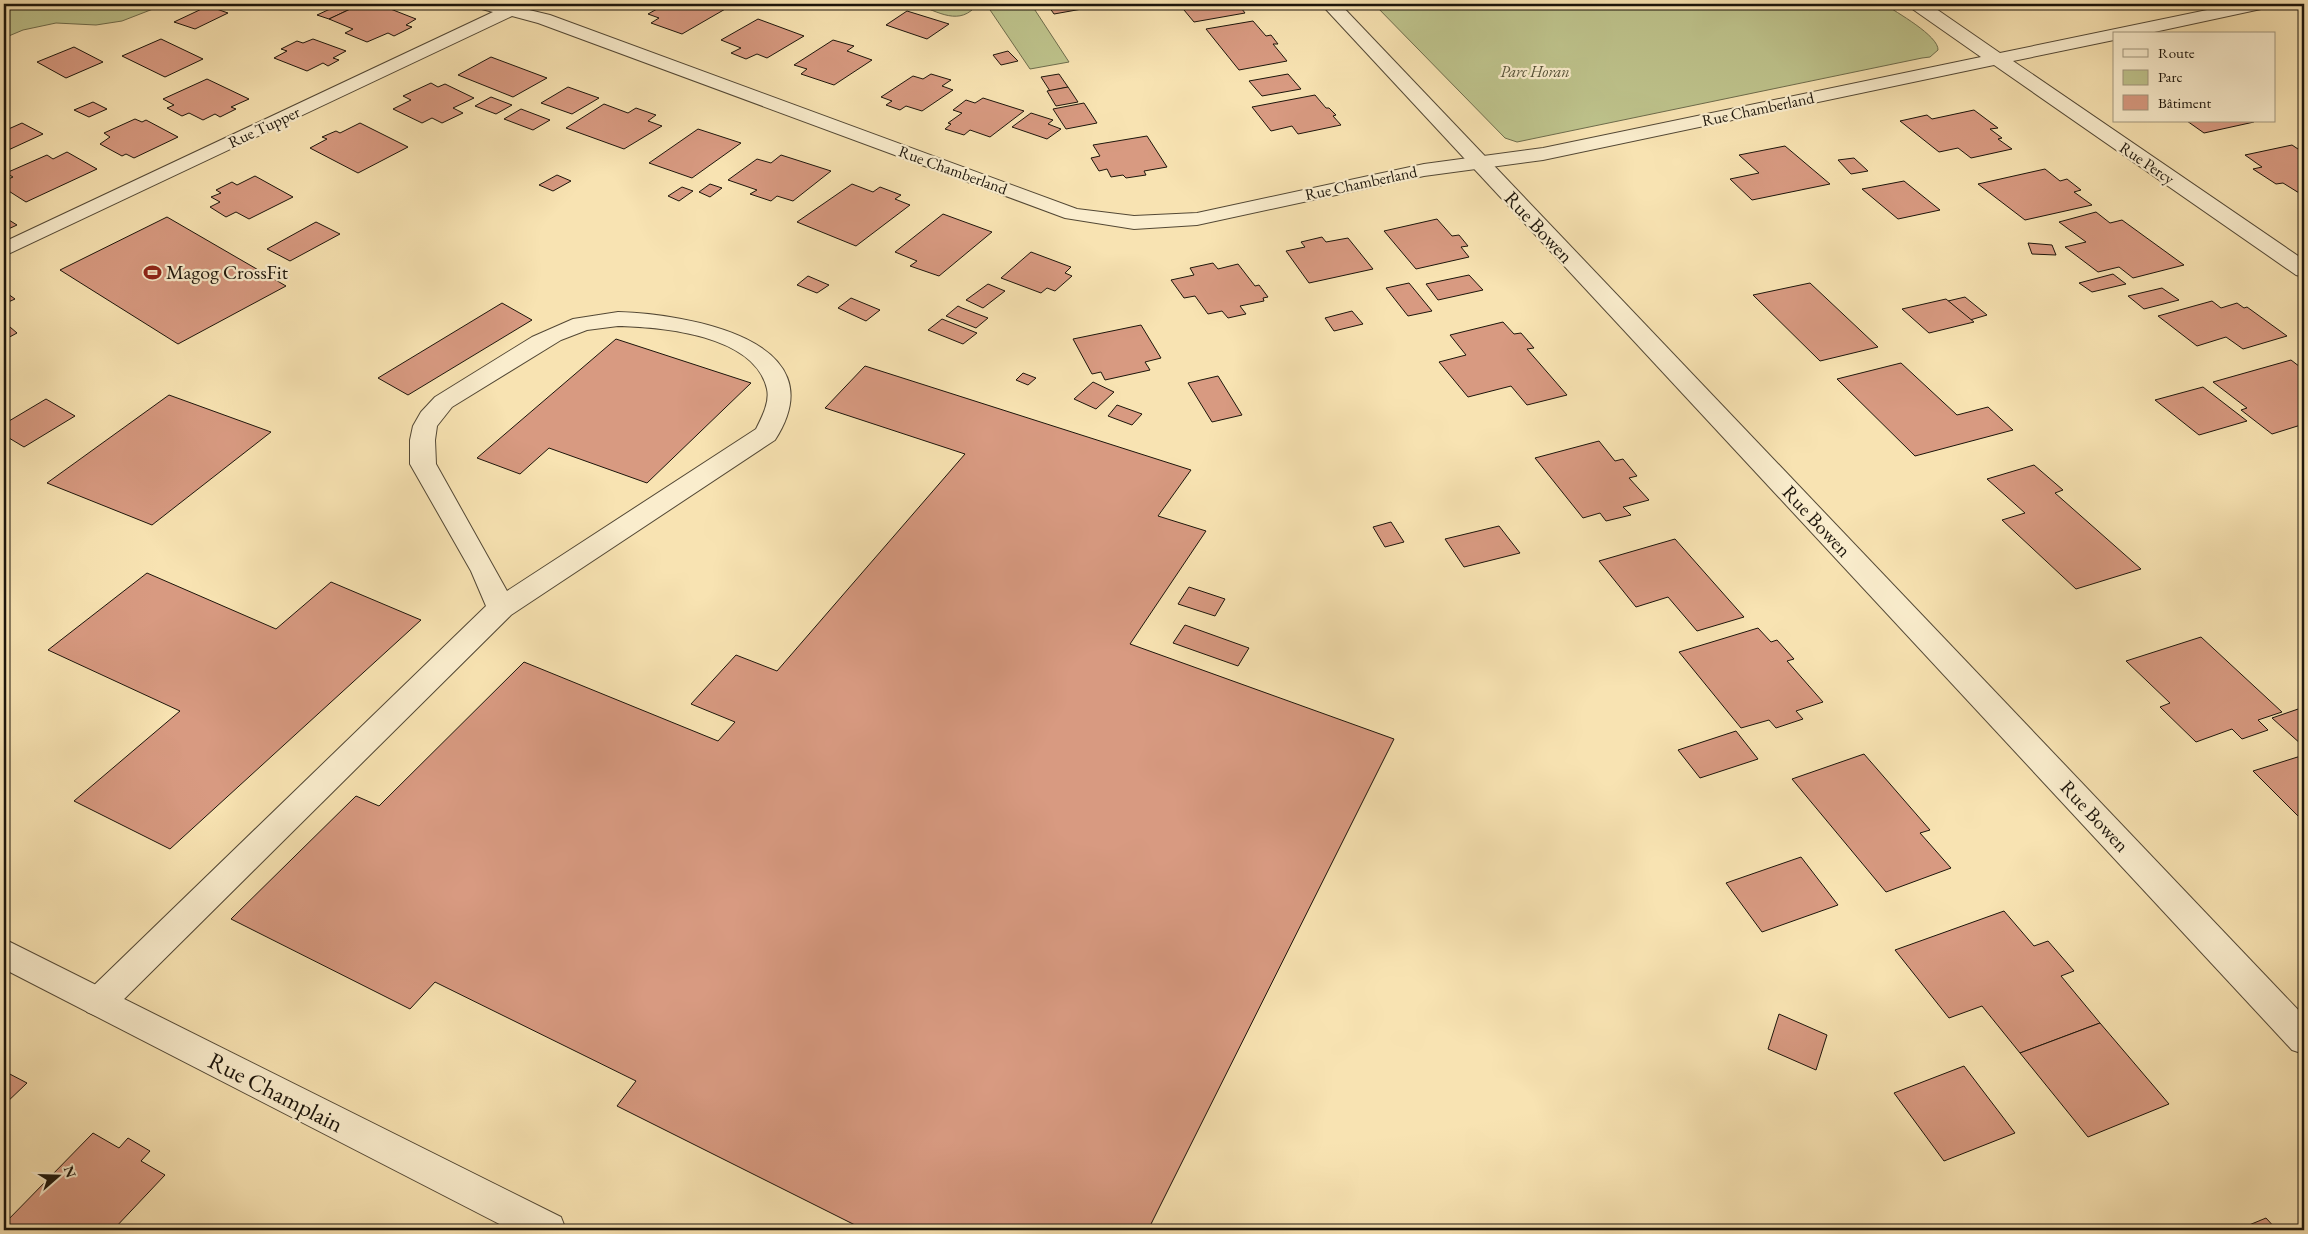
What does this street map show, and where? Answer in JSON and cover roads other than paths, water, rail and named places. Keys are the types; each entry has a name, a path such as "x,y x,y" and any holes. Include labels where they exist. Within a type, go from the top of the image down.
{"street":[{"name":"Rue Chamberland","path":"484,4 516,7 1072,214 1133,224 1197,219 1424,170 1542,154 2113,35"},
{"name":"Rue Bowen","path":"1330,4 2304,1039"},
{"name":"Rue Percy","path":"1916,4 2304,270"},
{"name":"Rue Chamberland","path":"2129,32 2261,4"},
{"name":"Rue Tupper","path":"4,250 516,7"},
{"path":"99,1002 501,608 766,434 777,412 780,390 774,374 762,360 746,347 702,330 644,319 596,321 571,327 531,347 447,400 433,413 425,426 422,464 484,571 501,608"},
{"name":"Rue Champlain","path":"4,953 548,1230"}],"place":[{"name":"Magog CrossFit","path":"152,272"}],"park label":[{"name":"Parc Horan","path":"1535,71"}]}
